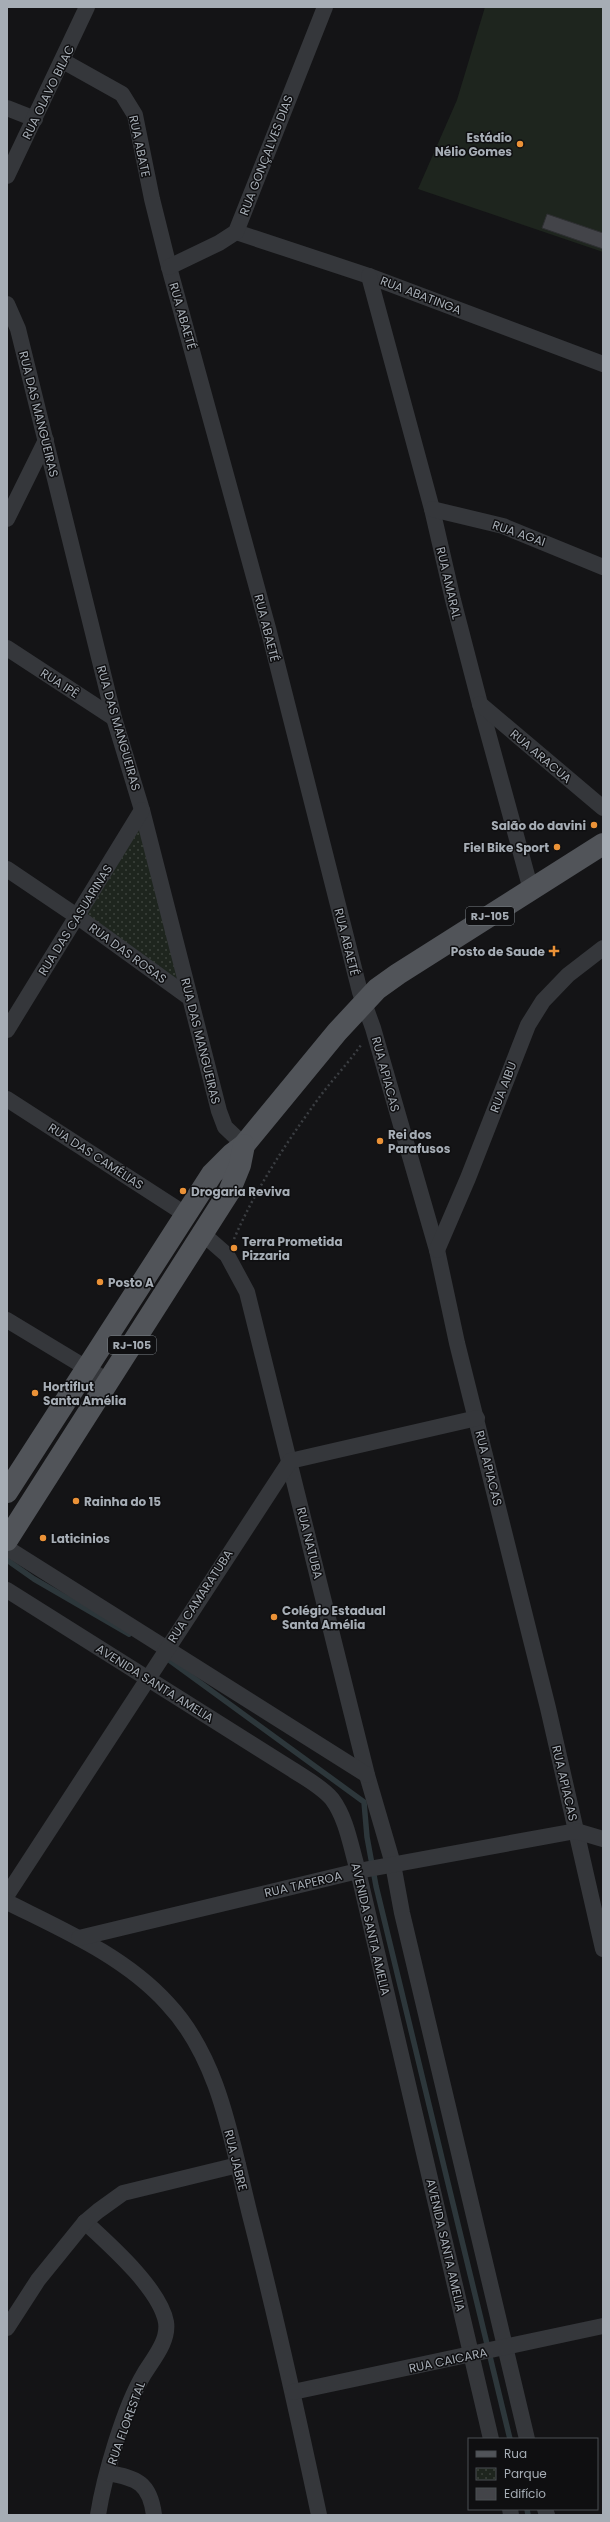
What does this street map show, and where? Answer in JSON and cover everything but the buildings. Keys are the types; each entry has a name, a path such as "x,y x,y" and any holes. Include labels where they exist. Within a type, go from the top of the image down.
{"main road":[{"name":"RJ-105","path":"7,1492 212,1174 232,1154 244,1145 362,997 603,844"},
{"name":"RJ-105","path":"7,1540 229,1192 240,1165 244,1145"}],"street":[{"name":"RUA OLAVO BILAC","path":"7,176 63,61 87,7"},
{"name":"RUA GONÇALVES DIAS","path":"236,232 325,7"},
{"name":"RUA ABATE","path":"63,61 122,94 132,107 169,267"},
{"path":"7,108 35,119"},
{"path":"169,267 219,243 236,232"},
{"name":"RUA ABATINGA","path":"236,232 369,276 603,364"},
{"name":"RUA ABAETÉ","path":"169,267 268,628 362,997"},
{"name":"RUA AMARAL","path":"369,276 432,509 453,600 480,704 531,890"},
{"name":"RUA DAS MANGUEIRAS","path":"7,304 18,329 114,718 142,810 219,1111 225,1127 244,1145"},
{"path":"7,519 46,440"},
{"name":"RUA AGAI","path":"432,509 503,526 603,567"},
{"name":"RUA IPÊ","path":"7,648 114,718"},
{"name":"RUA ARACUA","path":"480,704 603,808"},
{"name":"RUA DAS CASUARINAS","path":"7,1030 78,917 142,810"},
{"name":"RUA DAS ROSAS","path":"7,869 78,917 190,998"},
{"name":"RUA AIBU","path":"437,1250 468,1178 528,1025 542,1001 568,975 603,948"},
{"name":"RUA APIACAS","path":"362,997 373,1028 437,1250 457,1343 477,1418 603,1949"},
{"name":"RUA DAS CAMÉLIAS","path":"7,1099 185,1214"},
{"name":"RUA NATUBA","path":"203,1234 227,1255 247,1292 367,1775 393,1864"},
{"path":"7,1320 108,1381"},
{"path":"290,1461 477,1418"},
{"name":"RUA CAMARATUBA","path":"7,1895 166,1648 290,1461"},
{"path":"7,1548 367,1775"},
{"name":"AVENIDA SANTA AMELIA","path":"7,1590 293,1770 331,1798 340,1814 358,1871 491,2438"},
{"path":"576,1832 603,1839"},
{"name":"RUA TAPEROA","path":"79,1938 358,1871 576,1832"},
{"path":"393,1864 402,1913 507,2348 527,2438"},
{"name":"RUA JABRE","path":"7,1902 79,1938 146,1982 168,2004 190,2031 209,2065 238,2165 293,2392 319,2515"},
{"path":"7,2328 38,2280 85,2222 123,2193 238,2165"},
{"name":"RUA FLORESTAL","path":"85,2222 129,2264 145,2283 158,2304 166,2323 164,2338 133,2397 108,2473 98,2515"},
{"name":"RUA CAICARA","path":"293,2392 507,2348 603,2326"},
{"path":"108,2473 131,2478 144,2485 150,2496 154,2515"}],"path":[{"path":"227,1255 246,1211 279,1157 322,1094 373,1028"}],"green space":[{"name":"Estádio Nélio Gomes","path":"485,7 603,7 603,252 418,189 457,100"},
{"path":"144,813 187,986 79,915"}],"waterway":[{"path":"7,1560 34,1579 129,1634"},
{"path":"165,1657 364,1802 367,1837 376,1886 510,2438"},
{"path":"527,2510 528,2515"}],"place":[{"name":"Estádio Nélio Gomes","path":"520,144"},
{"name":"Salão do davini","path":"594,825"},
{"name":"Fiel Bike Sport","path":"557,847"},
{"name":"Posto de Saude","path":"554,951"},
{"name":"Rei dos Parafusos","path":"380,1141"},
{"name":"Drogaria Reviva","path":"183,1191"},
{"name":"Terra Prometida Pizzaria","path":"234,1248"},
{"name":"Posto A","path":"100,1282"},
{"name":"Hortiflut Santa Amélia","path":"35,1393"},
{"name":"Rainha do 15","path":"76,1501"},
{"name":"Laticinios","path":"43,1538"},
{"name":"Colégio Estadual Santa Amélia","path":"274,1617"}]}
